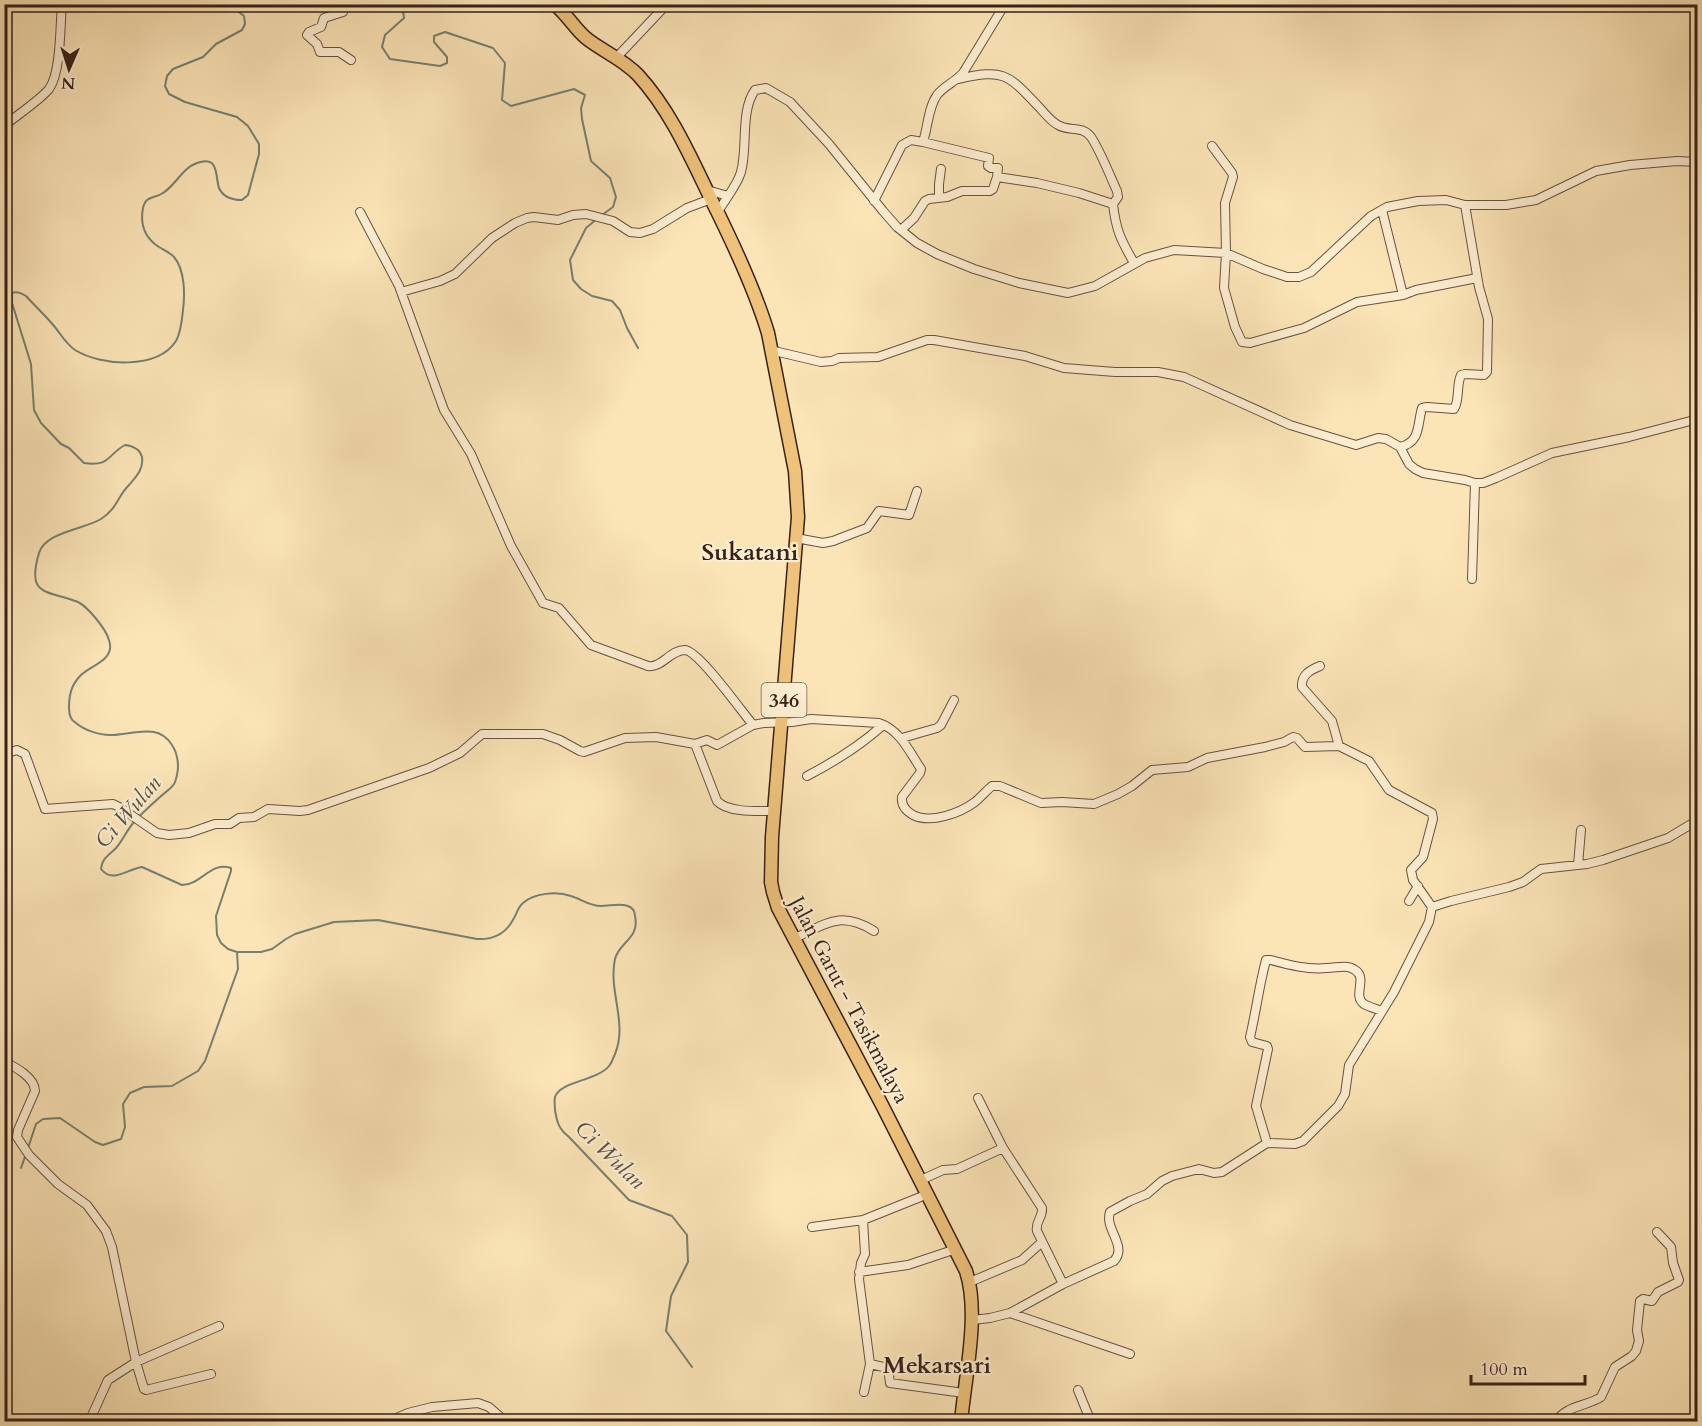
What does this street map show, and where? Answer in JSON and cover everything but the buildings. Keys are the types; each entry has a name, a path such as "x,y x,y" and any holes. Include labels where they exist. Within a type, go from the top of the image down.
{"main road":[{"name":"Jalan Garut - Tasikmalaya","path":"554,4 568,16 586,38 617,57 639,77 658,101 682,141 718,212 763,318 795,471 798,517 774,811 771,862 773,892 793,939 921,1180 970,1282 972,1320 961,1422"}],"street":[{"path":"4,126 52,84 57,61 62,4"},
{"path":"617,57 667,4"},
{"path":"922,142 938,93 958,79 1005,4"},
{"path":"345,6 341,13 324,18 321,27 307,34 317,44 320,52 339,52 351,60"},
{"path":"958,79 983,74 1004,75 1021,88 1055,124 1067,129 1079,129 1090,135 1117,191 1118,197 1113,204 1115,224 1134,263"},
{"path":"718,212 741,172 748,103 755,90 766,87 790,102 829,144 874,201 901,230 917,243 974,269 1019,283 1068,293 1095,286 1116,276 1134,263 1174,250 1226,253 1287,277 1299,277 1311,272 1371,216 1382,210 1418,201 1446,200 1466,205 1495,206 1536,200 1606,168 1677,161 1698,162"},
{"path":"874,201 902,145 911,140 988,157 989,167 998,168 993,189 990,191 962,191 925,201 914,218 901,230"},
{"path":"1212,146 1233,177 1225,203 1224,288 1235,327 1242,342 1250,343 1296,330 1357,302 1403,295 1416,290 1477,278"},
{"path":"939,197 941,170"},
{"path":"997,177 1037,183 1113,204"},
{"path":"401,292 441,281 455,274 492,238 520,220 534,217 558,220 580,213 605,218 630,232 640,233 653,229 709,194 728,196"},
{"path":"1400,447 1413,442 1422,408 1454,409 1457,405 1461,375 1486,374 1488,319 1483,308 1477,278 1466,205"},
{"path":"1382,210 1403,295"},
{"path":"360,212 401,292 444,410 471,454 511,546 543,603 559,608 591,645 648,666 654,667 679,651 686,650 692,653 753,725"},
{"path":"770,350 820,362 839,358 878,357 927,340 934,340 1025,356 1064,368 1115,372 1158,372 1184,377 1279,420 1356,445 1378,438 1386,439 1400,447 1409,464 1423,473 1475,483 1489,481 1552,453 1629,437 1698,419"},
{"path":"1472,579 1475,483"},
{"path":"796,538 828,543 864,531 879,512 909,514 917,491"},
{"path":"1320,666 1304,676 1302,687 1332,721 1339,747"},
{"path":"902,738 937,728 941,725 954,700"},
{"path":"4,754 17,750 25,754 45,808 113,804 163,834 183,834 218,824 230,824 239,818 254,817 268,809 306,810 429,768 468,748 482,734 543,734 582,752 624,738 656,737 695,744 707,740 714,745 720,745 753,725 764,723 811,719 879,723 902,738 921,771 902,796 902,801 903,806 910,813 923,819 938,818 971,805 992,786 1000,786 1041,803 1094,804 1132,786 1152,770 1188,767 1207,758 1265,747 1293,737 1305,747 1339,747 1369,761 1389,790 1432,813 1433,819 1423,857 1411,870 1412,876 1432,907 1429,922 1394,992 1348,1065 1345,1094 1338,1106 1300,1143 1267,1143 1222,1172 1214,1173 1199,1169 1166,1179 1147,1194 1121,1205 1110,1212 1108,1221 1119,1249 1114,1261 1010,1312 972,1320"},
{"path":"807,777 867,740 883,724"},
{"path":"695,744 717,801 722,806 774,811"},
{"path":"1432,907 1509,887 1522,882 1541,869 1603,860 1668,838 1698,820"},
{"path":"1578,865 1581,830"},
{"path":"1409,901 1418,886"},
{"path":"793,939 838,920 857,922 874,931"},
{"path":"1267,1143 1256,1106 1268,1049 1267,1046 1252,1042 1250,1038 1266,960 1308,968 1340,966 1353,968 1361,979 1359,992 1363,1003 1382,1011"},
{"path":"4,1062 18,1070 35,1086 17,1137 29,1155 58,1184 87,1205 106,1231 112,1247 136,1362 144,1389 211,1374"},
{"path":"978,1098 1003,1148 1042,1208 1042,1215 1036,1223 1037,1231 1064,1284"},
{"path":"921,1180 943,1170 957,1170 1003,1148"},
{"path":"812,1227 863,1220 928,1194"},
{"path":"863,1220 865,1254 861,1263 860,1290 870,1364 864,1392"},
{"path":"1556,1422 1566,1412 1601,1397 1615,1367 1636,1351 1639,1341 1637,1330 1640,1301 1643,1299 1652,1301 1658,1292 1678,1282 1671,1247 1657,1232"},
{"path":"970,1282 1022,1260 1042,1242"},
{"path":"860,1272 908,1265 956,1249"},
{"path":"1010,1312 1130,1354"},
{"path":"89,1422 108,1380 136,1362 219,1326"},
{"path":"870,1364 889,1369 890,1383 964,1393"},
{"path":"1078,1390 1091,1422"},
{"path":"387,1422 408,1413 432,1407 478,1403 489,1407 506,1422"}],"waterway":[{"name":"Ci Wulan","path":"234,4 236,10 244,16 245,24 242,30 216,44 203,57 173,69 167,76 165,86 169,94 185,102 237,117 248,126 259,144 259,154 248,195 242,200 226,196 219,188 213,164 204,161 192,165 168,190 146,201 143,208 142,220 147,235 174,257 182,275 184,304 176,341 156,357 143,361 113,362 99,359 72,348 26,296 16,292 12,293 12,303 31,364 34,410 41,423 84,463 104,462 125,445 136,448 142,457 139,473 110,511 101,519 49,540 39,553 36,567 37,585 42,590 82,605 101,624 109,640 110,647 106,657 85,671 73,686 69,708 72,720 87,730 101,734 144,731 160,734 172,745 177,759 178,771 174,784 134,822 118,845 104,859 101,869 110,875 115,875 142,867 182,885 189,884 212,870 231,868 216,916 217,935 228,949 237,952 261,952 272,949 295,934 334,922 378,920 477,939 489,938 499,935 511,924 523,903 533,897 553,893 565,894 597,906 621,905 631,908 635,914 635,930 615,959 614,983 620,1031 615,1054 610,1065 603,1071 558,1092 555,1097 555,1110 563,1131 629,1200 672,1216 687,1235 688,1262 671,1296 666,1331 692,1367"},
{"path":"402,4 404,18 385,35 382,47 390,59 440,66 447,63 447,57 434,42 434,36 445,32 493,48 505,63 502,100 511,106 574,89 585,95 581,108 591,161 610,178 616,197 613,207 602,215"},
{"path":"598,218 586,228 570,260 573,280 592,296 612,301 620,310 638,348"},
{"path":"28,1148 36,1124 43,1119 60,1118 103,1145 121,1139 125,1127 123,1104 130,1093 144,1087 172,1086 198,1071 205,1061 238,969 237,952"},
{"path":"21,1168 26,1154"}],"district":[{"name":"Sukatani","path":"750,552"},
{"name":"Mekarsari","path":"937,1365"}]}
